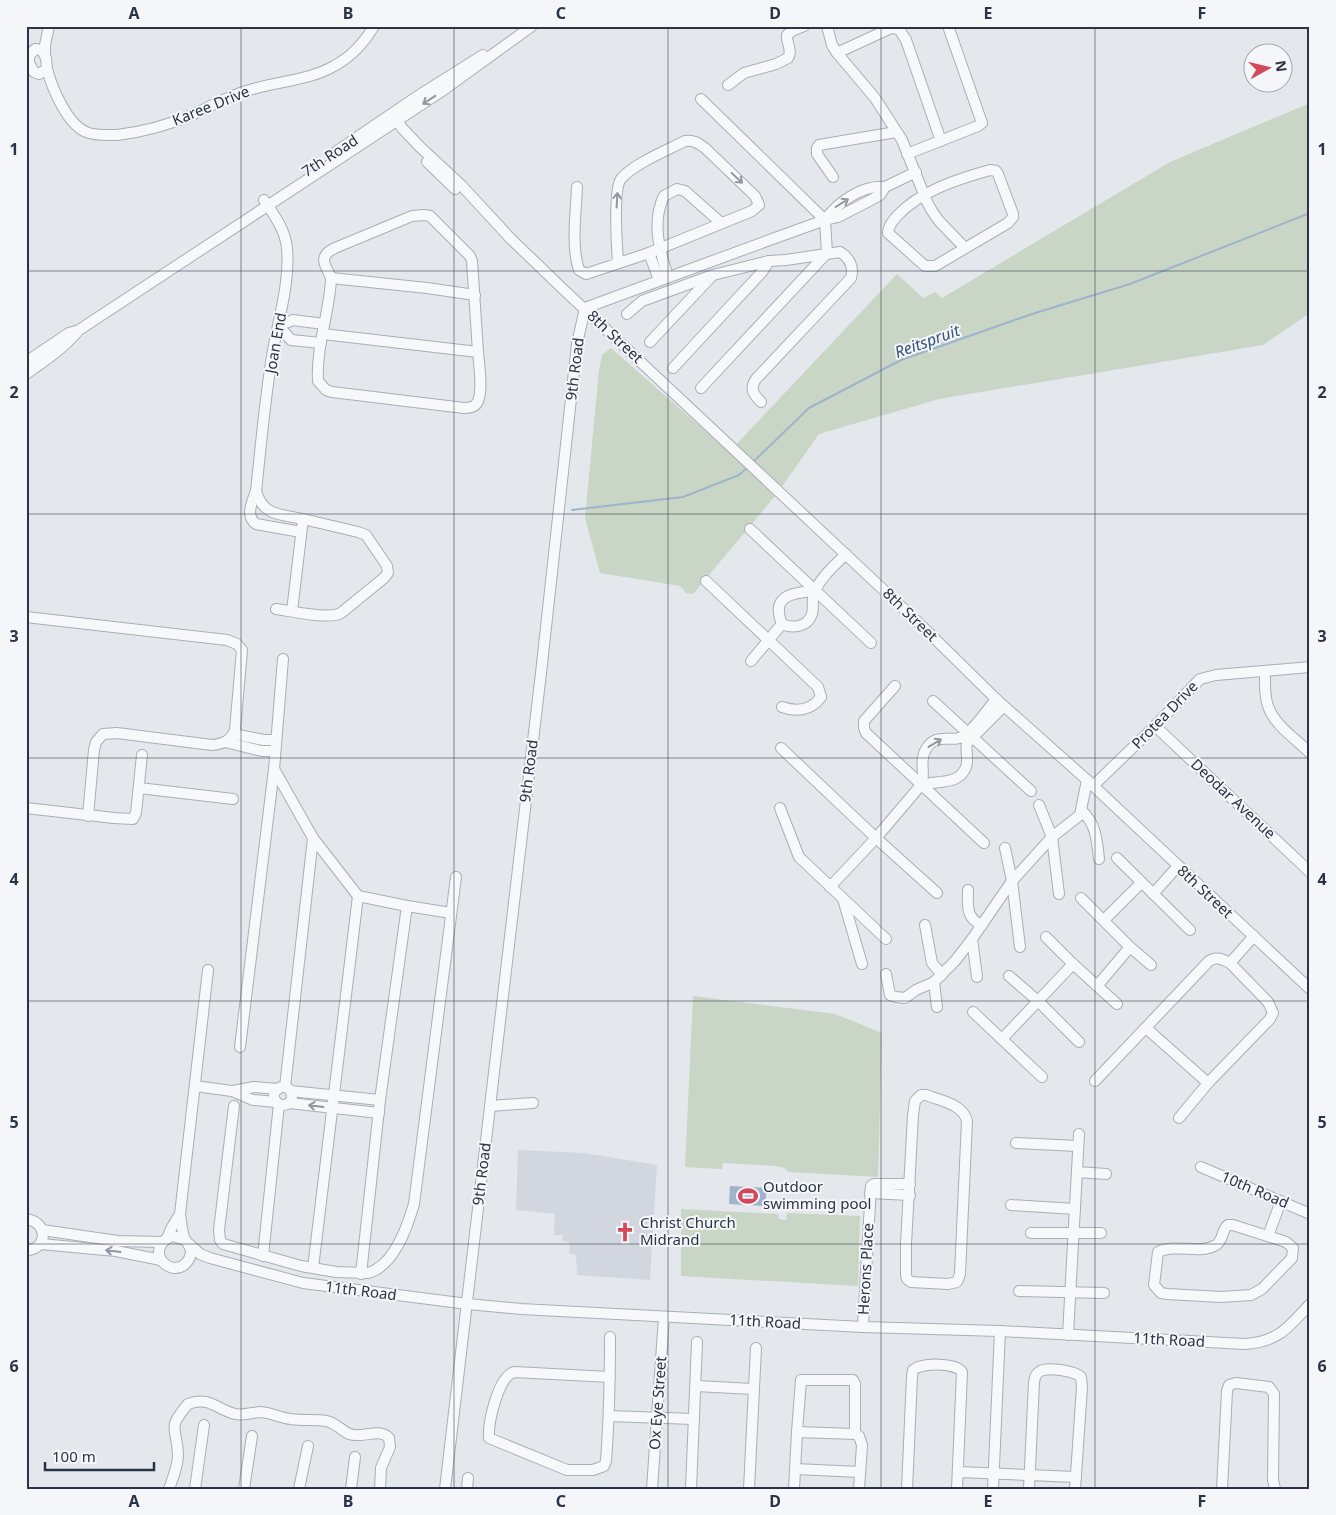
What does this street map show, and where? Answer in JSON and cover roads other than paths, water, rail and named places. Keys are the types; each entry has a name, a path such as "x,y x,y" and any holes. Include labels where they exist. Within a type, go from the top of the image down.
{"street":[{"name":"Karee Drive","path":"36,71 52,87 79,128 95,135 134,132 168,124 235,94 326,71 345,60 355,51 374,26"},
{"name":"7th Road","path":"26,374 51,356 79,330 169,269 187,260 265,202 391,120 464,76 496,50 532,26"},
{"path":"728,85 744,73 776,64 788,58 790,49 786,40 787,35 804,26"},
{"path":"827,26 832,45 837,53 875,98 896,132 916,172 924,195 939,221 965,248"},
{"path":"907,154 982,123 948,26"},
{"path":"837,53 891,28 899,29 906,40 941,141"},
{"path":"36,71 29,59 48,29"},
{"path":"35,52 36,71"},
{"path":"701,99 825,220 827,253 701,388"},
{"name":"8th Street","path":"391,120 462,186 511,240 924,627 1000,703 1090,783 1310,989"},
{"path":"833,176 817,154 816,148 819,145 896,132"},
{"path":"577,187 575,230 577,259 579,270 587,274 649,253 720,222 752,211 759,205 758,201 755,196 697,142 685,141 632,170 620,180 616,218 618,263"},
{"path":"985,171 996,171 1013,217 1008,224 935,266 929,267 925,266 890,236 888,229 907,205 924,195 985,171"},
{"path":"585,308 825,220 833,209 863,190 885,187 916,172"},
{"path":"664,279 657,226 659,208 664,196 677,189 685,191 720,222"},
{"name":"Joan End","path":"265,202 283,231 287,248 287,266 279,326 273,352 256,491 250,518 256,524 265,526"},
{"path":"331,278 322,334 318,381 326,390 464,408 471,408 478,401 480,382 474,269 470,256 434,220 424,215 412,216 331,250 324,260 327,273 331,278 426,288 475,296"},
{"path":"627,314 642,301 713,275 769,261 827,253 840,252 846,255 852,267 851,278 756,378 752,390 761,402"},
{"path":"649,253 664,279"},
{"path":"673,368 762,272 769,261"},
{"path":"650,342 713,275"},
{"name":"9th Road","path":"445,1489 542,664 577,344 585,308"},
{"path":"322,334 293,320 279,326 291,340 322,334 478,352"},
{"name":"7th Road","path":"26,362 69,333 79,330"},
{"path":"256,491 259,501 268,510 366,535 387,566 388,573 384,578 338,615 276,609"},
{"path":"268,510 265,526 301,532"},
{"path":"292,611 303,519"},
{"path":"750,528 814,591 871,643"},
{"path":"782,624 799,626 809,620 812,614 814,591 828,572 846,554"},
{"path":"706,580 818,687 821,696 817,702 803,710 792,710 782,707"},
{"path":"782,624 779,608 784,598 793,593 814,591"},
{"path":"26,617 233,641 239,646 242,654 233,734 225,742"},
{"path":"751,661 782,624"},
{"path":"240,1047 274,769 284,659"},
{"name":"Protea Drive","path":"1090,783 1155,726 1200,679 1216,675 1310,668"},
{"path":"1265,671 1266,700 1270,711 1278,722 1310,752"},
{"path":"895,686 869,713 864,721 864,728 870,737 984,843"},
{"path":"933,701 1030,791"},
{"path":"921,785 944,782 957,777 966,766 966,746 970,736 1000,703"},
{"name":"Deodar Avenue","path":"1155,726 1310,872"},
{"path":"88,816 94,750 96,742 104,734 117,733 212,745 225,742 254,749 275,751"},
{"path":"233,734 264,740 276,740"},
{"path":"830,886 876,838 921,785 924,776 922,758 927,747 945,737 961,738 970,736"},
{"path":"781,748 937,893"},
{"path":"26,808 88,816 133,819 136,813 142,755"},
{"path":"274,769 313,838 358,896 451,913"},
{"path":"886,974 890,995 896,998 908,997 916,990 934,982 942,975 972,939 1012,881 1052,837 1076,820 1082,810 1090,783"},
{"path":"139,788 233,799"},
{"path":"1039,805 1052,837 1059,894"},
{"path":"780,808 799,857 808,868 886,939"},
{"path":"1082,810 1089,817 1095,830 1099,859"},
{"path":"281,1103 291,1098 284,1089 313,838"},
{"path":"1005,848 1012,881 1020,946"},
{"path":"1117,858 1140,883 1190,930"},
{"path":"1153,894 1178,866"},
{"path":"234,1106 219,1236 224,1244 263,1256 314,1268 361,1274 372,1272 391,1257 399,1243 414,1204 456,877"},
{"path":"1104,920 1140,883"},
{"path":"968,890 969,915 975,922 982,924"},
{"path":"314,1268 358,896"},
{"path":"843,898 862,964"},
{"path":"1081,898 1130,947 1151,965"},
{"path":"361,1274 380,1100 408,906"},
{"path":"925,925 932,963 942,975"},
{"path":"1230,963 1254,936"},
{"path":"1046,937 1072,964 1117,1004"},
{"path":"972,939 977,977"},
{"path":"1097,986 1130,947"},
{"path":"1096,1081 1209,961 1217,958 1230,963 1268,1002 1273,1013 1270,1019 1208,1083 1179,1118"},
{"path":"1002,1039 1072,964"},
{"path":"180,1214 160,1248 159,1254 161,1260 166,1265 173,1268 186,1264 190,1258 191,1251 180,1214 208,970"},
{"path":"1009,976 1079,1042"},
{"path":"934,982 937,1007"},
{"path":"973,1012 1042,1077"},
{"path":"1146,1028 1208,1083"},
{"path":"195,1086 232,1091 253,1100 379,1113"},
{"path":"232,1091 254,1087 380,1100"},
{"path":"263,1256 281,1103 274,1095 284,1089"},
{"path":"921,1095 926,1095 961,1109 966,1114 960,1268 957,1282 948,1284 916,1283 907,1279 906,1252 910,1190 913,1115 917,1098 921,1095"},
{"path":"490,1106 533,1103"},
{"path":"1068,1335 1079,1134"},
{"path":"1016,1143 1078,1146"},
{"name":"10th Road","path":"1201,1167 1310,1214"},
{"path":"1077,1172 1106,1174"},
{"name":"Herons Place","path":"862,1327 872,1188 910,1190"},
{"path":"1268,1236 1281,1201"},
{"path":"1011,1205 1075,1209"},
{"path":"26,1219 33,1220 39,1224 43,1237 41,1244 36,1248 26,1250"},
{"path":"1231,1225 1268,1236 1286,1242 1293,1248 1294,1252 1292,1258 1262,1289 1255,1293 1244,1296 1221,1297 1167,1294 1161,1293 1154,1285 1156,1256 1162,1250 1169,1248 1201,1249 1216,1245 1221,1239 1225,1227 1231,1225"},
{"path":"42,1230 118,1241 165,1240 173,1236 187,1242"},
{"path":"1031,1233 1101,1233"},
{"name":"11th Road","path":"187,1242 200,1254 210,1258 303,1283 520,1309 862,1327 1000,1331 1256,1343 1272,1339 1292,1323 1310,1304"},
{"path":"41,1244 116,1251 161,1260"},
{"name":"11th Road","path":"186,1264 210,1258"},
{"path":"1019,1291 1104,1293"},
{"name":"Ox Eye Street","path":"652,1489 664,1316"},
{"path":"993,1489 1000,1331"},
{"path":"610,1337 610,1377 609,1416 604,1466 593,1470 567,1470 490,1440 488,1436 494,1404 509,1373 610,1377"},
{"path":"691,1489 697,1342"},
{"path":"749,1489 756,1348"},
{"path":"907,1489 912,1376 913,1370 917,1366 953,1366 960,1368 962,1372 957,1489"},
{"path":"1030,1489 1035,1376 1040,1370 1062,1370 1077,1373 1081,1376 1075,1489"},
{"path":"794,1489 801,1380 853,1380 855,1384 855,1434 862,1445 859,1489"},
{"path":"1222,1489 1227,1391 1229,1385 1236,1383 1269,1387 1274,1394 1273,1480 1275,1489"},
{"path":"696,1386 753,1389"},
{"path":"169,1489 178,1457 174,1432 175,1421 188,1404 201,1401 236,1414 261,1412 294,1420 324,1420 336,1425 346,1433 358,1436 383,1434 389,1438 390,1447 382,1468 380,1489"},
{"path":"609,1416 694,1419"},
{"path":"195,1489 204,1425"},
{"path":"797,1432 855,1434"},
{"path":"244,1489 252,1436"},
{"path":"299,1489 308,1446"},
{"path":"350,1489 356,1457"},
{"path":"796,1469 860,1472"},
{"path":"958,1472 1076,1477"}],"water":[{"name":"Outdoor swimming pool","path":"730,1186 767,1188 765,1206 729,1204"}],"waterway":[{"name":"Reitspruit","path":"752,463 809,408 901,360 1032,314 1130,284 1310,213"},
{"name":"Reitspruit","path":"572,510 683,497 739,475 747,468"}],"place":[{"name":"Outdoor swimming pool","path":"748,1196"},
{"name":"Christ Church Midrand","path":"625,1232"}]}
